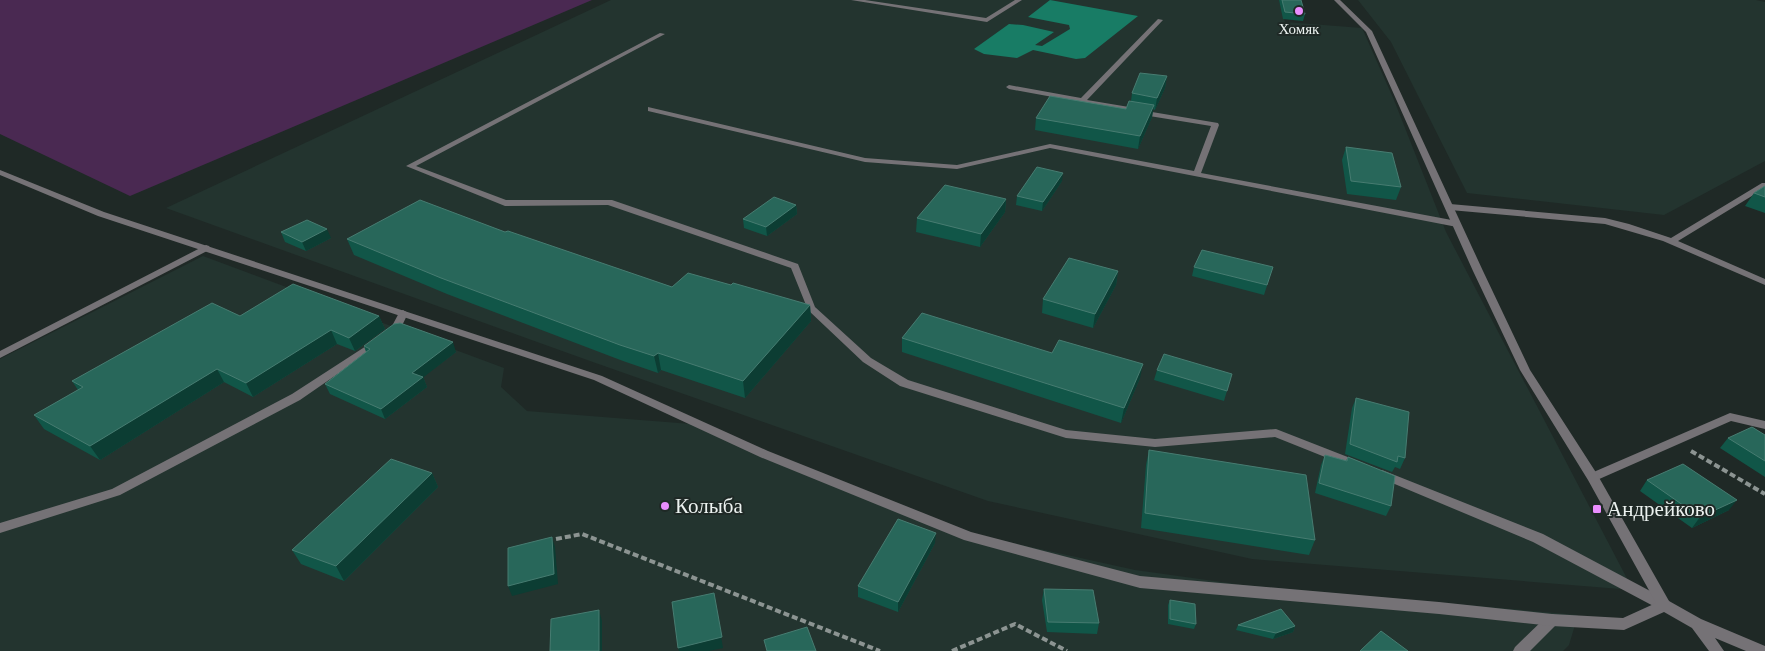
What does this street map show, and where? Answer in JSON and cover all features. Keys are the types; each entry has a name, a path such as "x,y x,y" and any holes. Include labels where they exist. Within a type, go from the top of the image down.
{"street":[{"path":"854,0 987,20 1019,0"},
{"path":"1336,0 1370,31 1456,224 1525,370 1593,477 1664,605"},
{"path":"1082,101 1160,20"},
{"path":"662,34 410,166 506,203 609,202 795,266 811,308 866,360 904,383 1066,434 1155,443 1276,433 1538,538 1696,623 1761,651"},
{"path":"1009,87 1216,125 1197,174"},
{"path":"651,109 865,160 957,167 1050,146 1456,224"},
{"path":"0,172 101,214 598,378 773,458 969,536 1140,582 1430,607 1552,620 1624,624 1664,605"},
{"path":"1671,241 1765,185"},
{"path":"1450,208 1605,221 1627,225 1671,241 1765,282"},
{"path":"0,355 206,248"},
{"path":"0,528 116,492 288,402 361,354 396,328 403,313"},
{"path":"1593,477 1673,440 1730,417 1765,425"},
{"path":"1520,651 1552,620"},
{"path":"1696,623 1717,651"}],"path":[{"path":"1673,440 1765,494"},
{"path":"556,539 582,534 880,651"},
{"path":"952,651 1015,624 1067,651"}],"shaded area":[{"path":"0,0 592,0 130,196 0,134"},
{"path":"611,0 1279,0 1285,22 1362,28 1394,100 1446,232 1633,590 1252,559 988,501 590,361 166,208"},
{"path":"1050,0 1138,16 1085,58 1076,59 1033,50 1017,58 984,54 974,49 1009,24 1054,32 1035,45 1042,46 1070,29 1069,25 1028,17"},
{"path":"1358,0 1756,0 1765,2 1765,161 1664,215 1467,193 1391,42"},
{"path":"203,256 504,368 501,387 527,411 691,424 969,536 995,539 1135,570 1243,585 1578,615 1569,645 1563,651 0,651 0,359"}],"building":[{"path":"1282,0 1301,0 1305,14 1285,12"},
{"path":"1140,73 1167,76 1157,98 1132,93"},
{"path":"1050,96 1126,109 1129,101 1154,105 1140,136 1036,118"},
{"path":"1346,147 1392,153 1401,187 1351,181"},
{"path":"1037,167 1063,173 1043,202 1017,196"},
{"path":"945,185 1006,199 981,234 917,218"},
{"path":"1765,186 1765,197 1754,193"},
{"path":"774,197 796,205 766,227 743,219"},
{"path":"420,200 505,232 508,231 672,287 688,273 731,285 733,283 810,305 743,381 658,353 654,356 620,345 441,278 347,239"},
{"path":"307,220 327,229 302,242 281,232"},
{"path":"1202,250 1273,267 1267,285 1194,267"},
{"path":"1069,258 1118,271 1095,314 1043,299"},
{"path":"293,284 379,316 349,338 331,330 246,383 217,369 90,446 34,415 83,387 72,381 212,303 240,316"},
{"path":"922,313 1052,353 1059,340 1143,364 1124,408 902,338"},
{"path":"400,323 453,342 412,373 423,377 381,409 325,384 370,349 364,346 394,324"},
{"path":"1164,354 1232,374 1227,391 1157,370"},
{"path":"1356,398 1409,412 1405,458 1398,456 1397,462 1350,444"},
{"path":"1752,427 1765,435 1765,461 1728,438"},
{"path":"1149,450 1306,475 1315,540 1145,513"},
{"path":"1325,455 1347,461 1348,457 1395,476 1391,506 1319,483"},
{"path":"391,459 432,473 336,566 292,550"},
{"path":"1683,464 1737,500 1700,517 1647,480"},
{"path":"898,519 936,533 898,602 858,586"},
{"path":"552,537 554,574 508,586 508,548"},
{"path":"1044,589 1093,590 1099,623 1048,622"},
{"path":"714,593 722,637 678,648 672,602"},
{"path":"1170,600 1195,604 1196,624 1170,619"},
{"path":"1281,609 1295,626 1276,633 1238,625"},
{"path":"599,610 599,651 550,651 551,619"},
{"path":"807,627 816,651 767,651 764,640"},
{"path":"1381,631 1408,651 1360,651"}],"place":[{"name":"Хомяк","path":"1299,11"},
{"name":"Колыба","path":"665,506"},
{"name":"Андрейково","path":"1597,509"}]}
